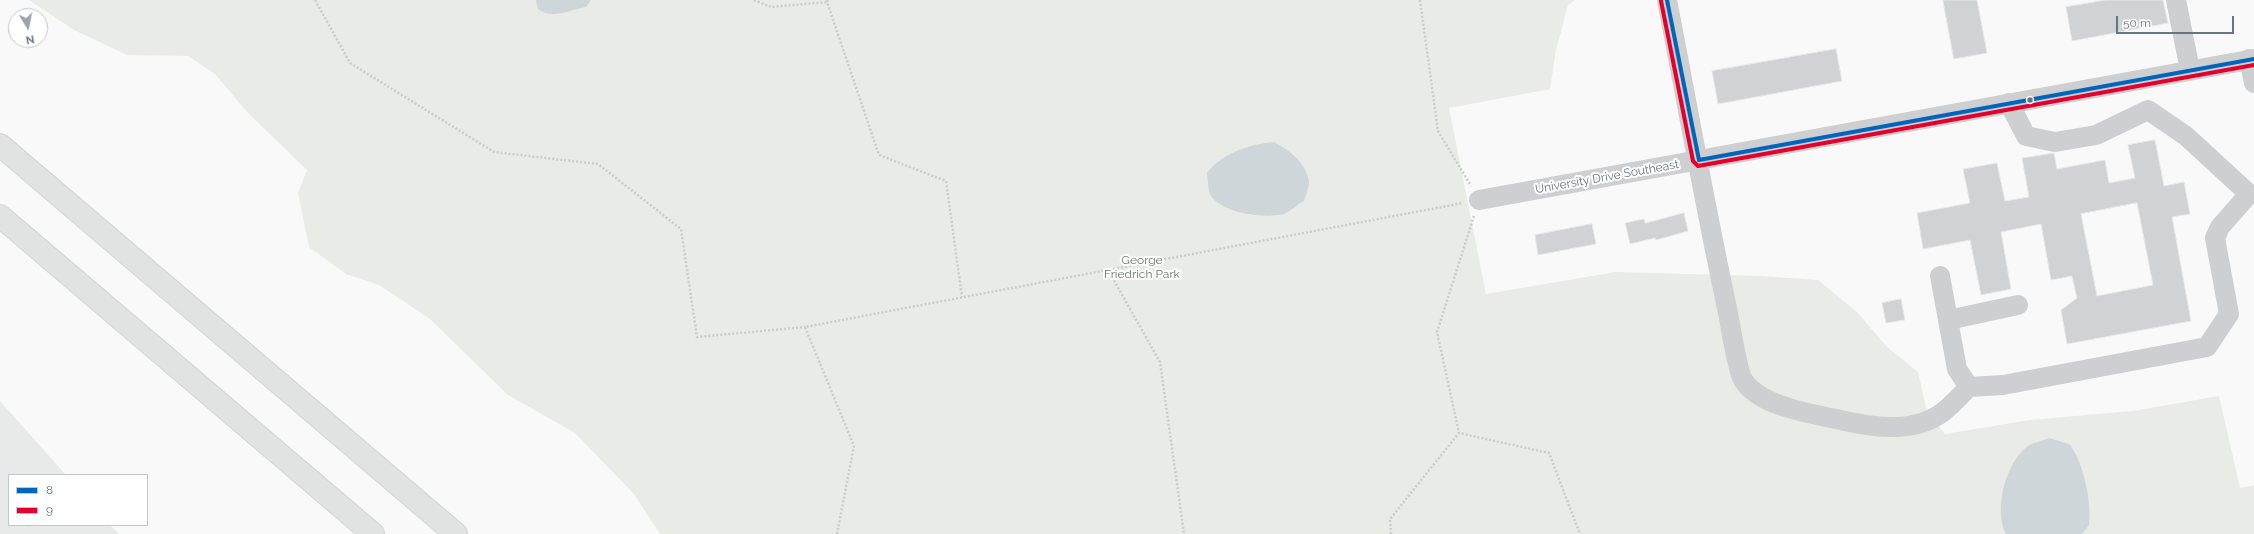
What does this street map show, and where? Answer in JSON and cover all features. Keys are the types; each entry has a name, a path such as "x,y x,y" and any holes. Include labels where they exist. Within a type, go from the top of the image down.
{"highway":[{"path":"0,145 456,534"},
{"path":"0,216 373,534"}],"street":[{"path":"1667,0 1699,160 1715,254 1742,379 1764,398 1798,411 1865,426 1899,428 1927,420 1943,412 1969,387 2003,385 2207,347 2229,314 2215,238 2220,227 2252,198 2186,136 2148,110 2142,79"},
{"path":"2176,0 2190,70"},
{"name":"University Drive Southeast","path":"1479,200 2252,59"},
{"path":"2252,59 2254,83"},
{"path":"2009,103 2026,136 2055,142 2096,135 2148,110"},
{"path":"1940,276 1957,369 1969,387"},
{"path":"1948,320 2018,305"}],"path":[{"path":"315,0 350,63 494,152 598,164 681,229 697,337 805,327 1479,200"},
{"path":"754,0 770,6 828,1 879,155 946,181 962,297"},
{"path":"1420,0 1438,131 1479,200 1437,332 1459,433"},
{"path":"1108,270 1160,362 1184,534"},
{"path":"805,327 854,446 837,534"},
{"path":"1391,534 1390,519 1459,433"},
{"path":"1459,433 1549,453 1580,534"}],"shaded area":[{"path":"536,0 591,0 586,7 567,12 549,14 538,9"},
{"path":"1274,142 1291,153 1305,169 1309,182 1304,201 1283,214 1265,216 1232,210 1215,201 1210,194 1207,173 1213,166 1228,155 1246,147"},
{"path":"0,401 65,474 8,474 8,526 111,526 119,534 0,534"},
{"path":"2049,438 2069,444 2074,451 2082,471 2088,493 2090,515 2089,525 2082,534 2006,534 2002,524 2001,500 2008,474 2020,453 2033,443"}],"green space":[{"name":"George Friedrich Park","path":"29,0 1575,0 1568,5 1556,50 1550,89 1449,108 1486,294 1616,272 1759,276 1818,280 1857,312 1887,347 1918,372 1927,412 1945,434 2030,420 2133,411 2219,396 2240,488 2254,485 2254,534 660,534 634,494 575,433 508,395 430,319 379,285 346,274 309,247 298,193 307,170 247,112 215,74 188,56 127,55 74,30 48,13 48,8 41,8"}],"building":[{"path":"1943,0 1977,0 1987,53 1954,59"},
{"path":"2106,0 2163,0 2168,23 2072,41 2066,7"},
{"path":"1836,49 1842,81 1718,104 1712,71"},
{"path":"2155,140 2164,186 2184,182 2190,214 2172,217 2191,321 2067,344 2061,310 2077,298 2072,276 2051,280 2041,224 2001,232 2011,289 1981,295 1970,240 1923,249 1917,213 1970,203 1963,169 1997,163 2005,201 2029,197 2022,158 2054,153 2057,169 2105,160 2109,183 2135,178 2128,145","holes":["2137,203 2153,285 2097,296 2081,214"]},
{"path":"1684,213 1688,231 1656,240 1655,238 1630,244 1625,223 1644,219 1645,223"},
{"path":"1592,224 1596,244 1538,255 1535,235"},
{"path":"1901,299 1905,320 1886,323 1882,303"}],"transit line":[{"name":"8","path":"1667,0 1699,160 2254,59"},
{"name":"9","path":"1661,1 1693,161 1698,166 2254,65"}]}
